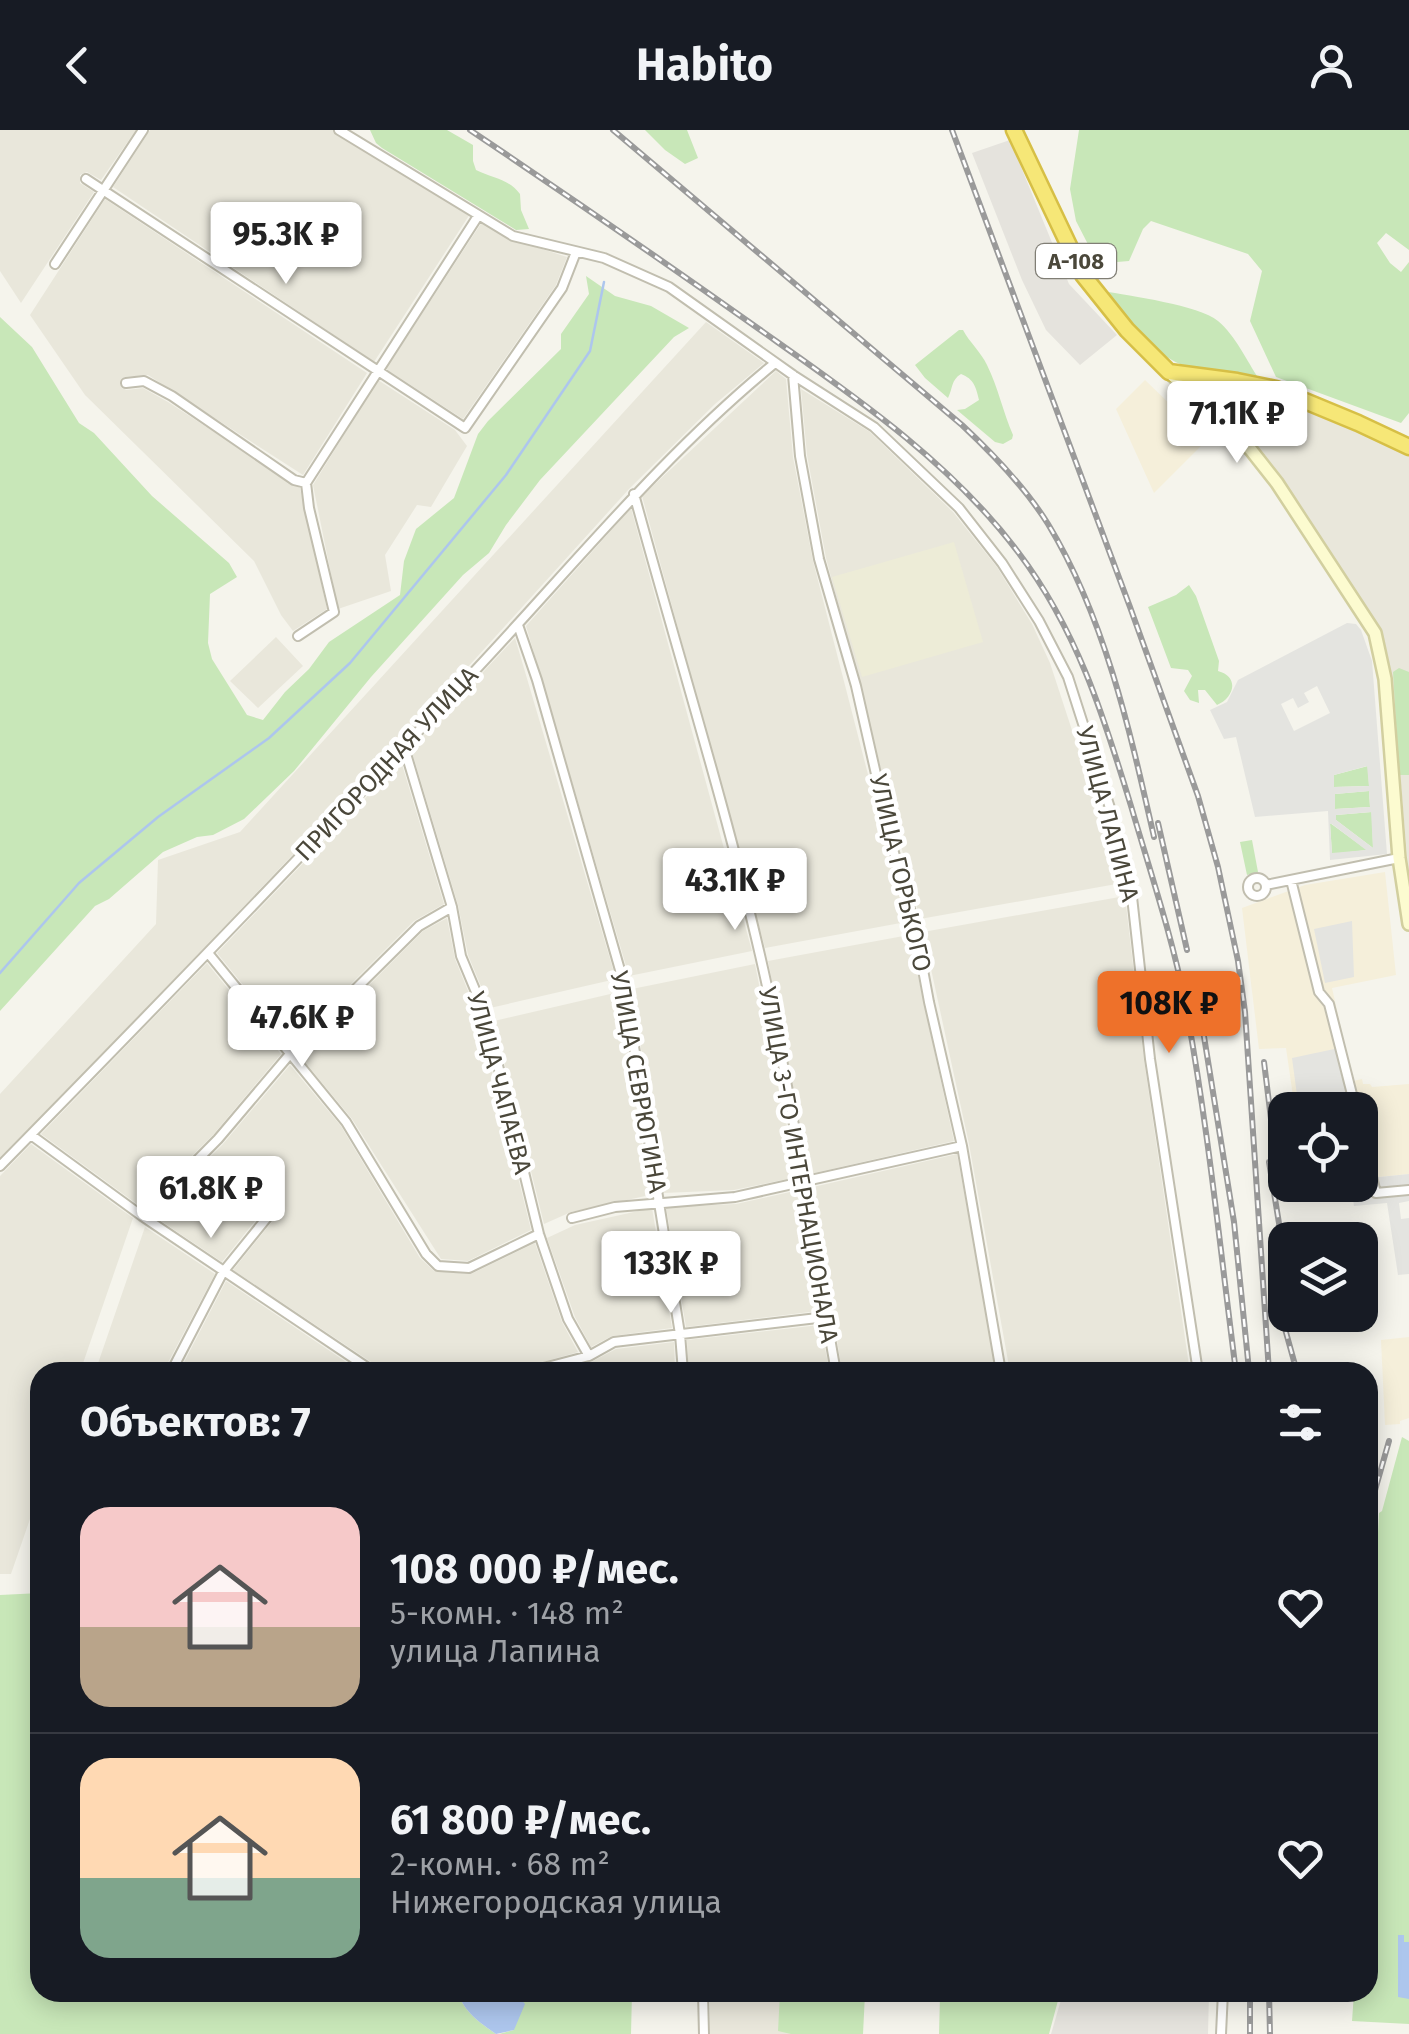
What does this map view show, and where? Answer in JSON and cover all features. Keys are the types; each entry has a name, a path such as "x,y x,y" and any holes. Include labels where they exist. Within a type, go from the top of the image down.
{"highway":[{"name":"А-108","path":"1014,130 1083,275 1127,330 1169,372"},
{"path":"1169,372 1276,390 1409,447"},
{"path":"1223,423 1212,400 1219,387 1236,381"}],"main road":[{"path":"1169,372 1251,450 1278,482 1375,633 1385,679 1399,858 1409,924"}],"street":[{"path":"55,264 144,130"},
{"name":"УЛИЦА ЛАПИНА","path":"339,130 513,236 604,258 668,288 793,376 874,427 945,494 1002,563 1040,620 1068,677 1131,888 1150,1059 1196,1362"},
{"path":"86,179 465,428 562,288 576,252"},
{"path":"298,636 334,612 308,508 306,483 478,216"},
{"name":"ПРИГОРОДНАЯ УЛИЦА","path":"0,1166 404,748 634,494 720,408 775,363"},
{"name":"УЛИЦА ГОРЬКОГО","path":"793,376 800,456 819,559 856,686 915,927 962,1146 999,1362"},
{"path":"126,383 144,381 172,396 294,480 306,483"},
{"name":"УЛИЦА 3-ГО ИНТЕРНАЦИОНАЛА","path":"634,494 717,786 760,956 805,1182 834,1362"},
{"name":"УЛИЦА СЕВРЮГИНА","path":"518,625 624,984 682,1362"},
{"name":"УЛИЦА ЧАПАЕВА","path":"404,748 452,907 461,956 486,1016 539,1234 568,1319 588,1356"},
{"path":"1266,885 1399,858"},
{"path":"1291,880 1319,992 1329,1004 1351,1092"},
{"path":"142,1216 218,1140 290,1054 419,926 452,907"},
{"path":"208,953 346,1122 426,1254 438,1266 469,1268 539,1234"},
{"path":"31,1134 142,1216 359,1362"},
{"path":"572,1218 659,1202 735,1197 962,1146"},
{"path":"1378,1193 1409,1190"},
{"path":"176,1362 224,1272 274,1208"},
{"path":"566,1362 588,1356 614,1342 826,1317"},
{"path":"702,2002 704,2034"},
{"path":"1221,2034 1223,2002"}],"shaded area":[{"path":"0,130 136,130 101,180 87,172 80,175 80,183 94,192 21,303 0,271"},
{"path":"150,130 333,130 470,214 374,362 113,187"},
{"path":"1010,140 1069,284 1117,335 1080,365 1046,330 972,153"},
{"path":"105,199 367,373 303,475 148,375 124,377 120,384 126,390 143,388 168,402 300,488 327,609 293,631 254,561 85,395 30,315"},
{"path":"482,222 511,239 567,257 556,285 463,419 386,369"},
{"path":"706,322 764,363 715,404 629,489 399,743 0,1162 0,1094 156,924 158,860 240,832"},
{"path":"776,371 786,379 793,457 813,561 906,922 765,948 642,496"},
{"path":"378,380 455,430 467,446 431,507 417,505 385,555 391,591 338,609 313,485"},
{"path":"1145,380 1207,440 1154,493 1116,409"},
{"path":"801,389 870,432 953,512 997,567 1032,624 1050,663 1122,883 920,919 826,558 807,455"},
{"path":"1227,390 1258,392 1298,404 1409,456 1409,879 1392,679 1382,631 1283,479 1228,419 1219,400"},
{"path":"631,508 752,951 629,976 526,626"},
{"path":"954,542 983,642 862,677 832,577"},
{"path":"1347,623 1356,624 1372,661 1387,854 1330,860 1328,811 1255,817 1236,737 1224,739 1210,710 1227,702 1238,680","holes":["1317,686 1330,713 1294,731 1281,704 1293,698 1298,708 1309,702 1304,693","1367,766 1369,786 1334,787 1334,775","1369,791 1370,807 1335,809 1335,794","1371,812 1373,848 1336,820 1336,815","1330,824 1332,824 1366,850 1332,853"]},
{"path":"276,637 303,666 258,708 230,681"},
{"path":"515,638 616,979 490,1008 468,955 458,905 411,749"},
{"path":"401,761 444,904 414,921 291,1044 217,953"},
{"path":"1385,872 1396,975 1332,988 1353,1081 1362,1079 1363,1084 1372,1087 1409,1084 1409,1174 1378,1177 1378,1092 1292,1092 1286,1048 1259,1049 1242,908 1305,885"},
{"path":"1125,896 1144,1060 1189,1362 1008,1362 969,1144 923,932"},
{"path":"447,918 455,959 479,1018 531,1230 468,1261 441,1259 352,1119 299,1055 423,931"},
{"path":"1352,921 1354,977 1325,983 1314,929"},
{"path":"909,935 954,1141 810,1174 768,961"},
{"path":"207,963 281,1054 213,1135 141,1207 41,1134"},
{"path":"755,964 797,1177 734,1190 663,1193 632,989"},
{"path":"619,992 650,1195 571,1212 544,1224 494,1021"},
{"path":"1339,1048 1350,1092 1297,1092 1292,1058"},
{"path":"290,1065 341,1126 420,1258 434,1271 471,1274 535,1243 562,1322 578,1352 543,1362 371,1362 233,1270 279,1213 278,1204 268,1205 222,1262 152,1215 223,1144"},
{"path":"31,1144 133,1218 83,1362 30,1362 30,1519 11,1574 0,1574 0,1176"},
{"path":"957,1154 995,1362 840,1362 813,1187"},
{"path":"1409,1174 1409,1201 1399,1203 1401,1219 1409,1218 1409,1274 1398,1275 1387,1203 1354,1206 1353,1202 1378,1202 1378,1177"},
{"path":"799,1190 818,1311 686,1327 666,1207 736,1204"},
{"path":"652,1208 672,1328 612,1336 591,1347 575,1317 547,1238 575,1225"},
{"path":"145,1227 215,1274 168,1362 98,1362"},
{"path":"226,1281 346,1362 184,1362"},
{"path":"820,1325 828,1362 688,1362 687,1340"},
{"path":"1409,1337 1409,1418 1400,1424 1385,1425 1381,1340"},
{"path":"674,1342 675,1362 591,1362 616,1349"},
{"path":"710,2002 805,2002 805,2034 710,2034"},
{"path":"1060,2002 1209,2002 1208,2034 1051,2034"}],"green space":[{"path":"370,130 447,130 473,145 476,170 505,182 520,194 521,210 529,229 516,230 382,148"},
{"path":"645,130 687,130 698,158 685,164"},
{"path":"1079,130 1409,130 1409,250 1386,233 1377,243 1401,272 1409,262 1409,413 1401,423 1276,377 1250,321 1262,271 1248,254 1151,221 1143,229 1129,261 1105,263 1094,256 1076,221 1070,189"},
{"path":"586,276 615,296 651,306 689,328 674,337 540,480 489,553 463,575 371,677 294,771 244,819 213,835 197,837 163,852 109,899 95,906 0,1011 0,317 32,347 79,423 94,433 152,496 229,563 237,577 210,594 208,643 212,659 247,715 263,720 329,642 400,595 404,561 416,529 454,498 478,434 488,421 561,349 561,334 589,294"},
{"path":"1103,291 1209,315 1230,333 1259,379 1202,370 1172,360 1144,338"},
{"path":"959,330 982,356 994,382 1013,435 1003,444 995,442 957,410 979,400 969,378 958,376 948,398 915,365"},
{"path":"1189,585 1219,661 1218,671 1232,683 1231,693 1217,705 1205,690 1198,690 1199,703 1190,700 1184,691 1192,676 1188,670 1171,668 1148,607"},
{"path":"1399,668 1409,672 1409,775 1399,775 1393,672"},
{"path":"1368,766 1369,786 1334,787 1334,775"},
{"path":"1369,791 1370,807 1335,809 1335,794"},
{"path":"1372,812 1373,848 1336,820 1336,815"},
{"path":"1330,823 1367,850 1332,854"},
{"path":"1252,840 1258,872 1247,875 1240,842"},
{"path":"1402,1437 1409,1441 1409,2024 1352,2021 1353,2002 1378,2002 1378,1533"},
{"path":"30,1594 30,2002 462,2002 496,2034 0,2034 0,1595"},
{"path":"516,2002 632,2002 631,2034 499,2034 514,2030"},
{"path":"779,2002 865,2002 863,2034 778,2031"},
{"path":"940,2002 1058,2002 1049,2034 939,2034"}],"water":[{"path":"1398,1935 1404,1935 1404,1942 1409,1942 1409,1999 1398,1997"},
{"path":"462,2002 525,2004 514,2030 496,2034"}],"waterway":[{"path":"0,973 79,883 158,817 269,738 350,663 506,475 590,351 604,282"}],"railway":[{"path":"470,130 829,378 897,430 991,519 1039,582 1072,642 1098,706 1174,953 1200,1094 1235,1362"},
{"path":"613,130 962,425 1029,497 1068,560 1100,636 1125,716 1154,837"},
{"path":"952,130 1130,607 1198,796 1218,867 1245,1012 1268,1362"},
{"path":"1158,823 1187,950"},
{"path":"1201,1018 1234,1222 1248,1362"},
{"path":"1264,1062 1268,1095"},
{"path":"1276,1202 1279,1222"},
{"path":"1286,1332 1294,1362"},
{"path":"1378,1480 1389,1441"},
{"path":"1250,2002 1250,2034"},
{"path":"1269,2002 1270,2034"}]}
